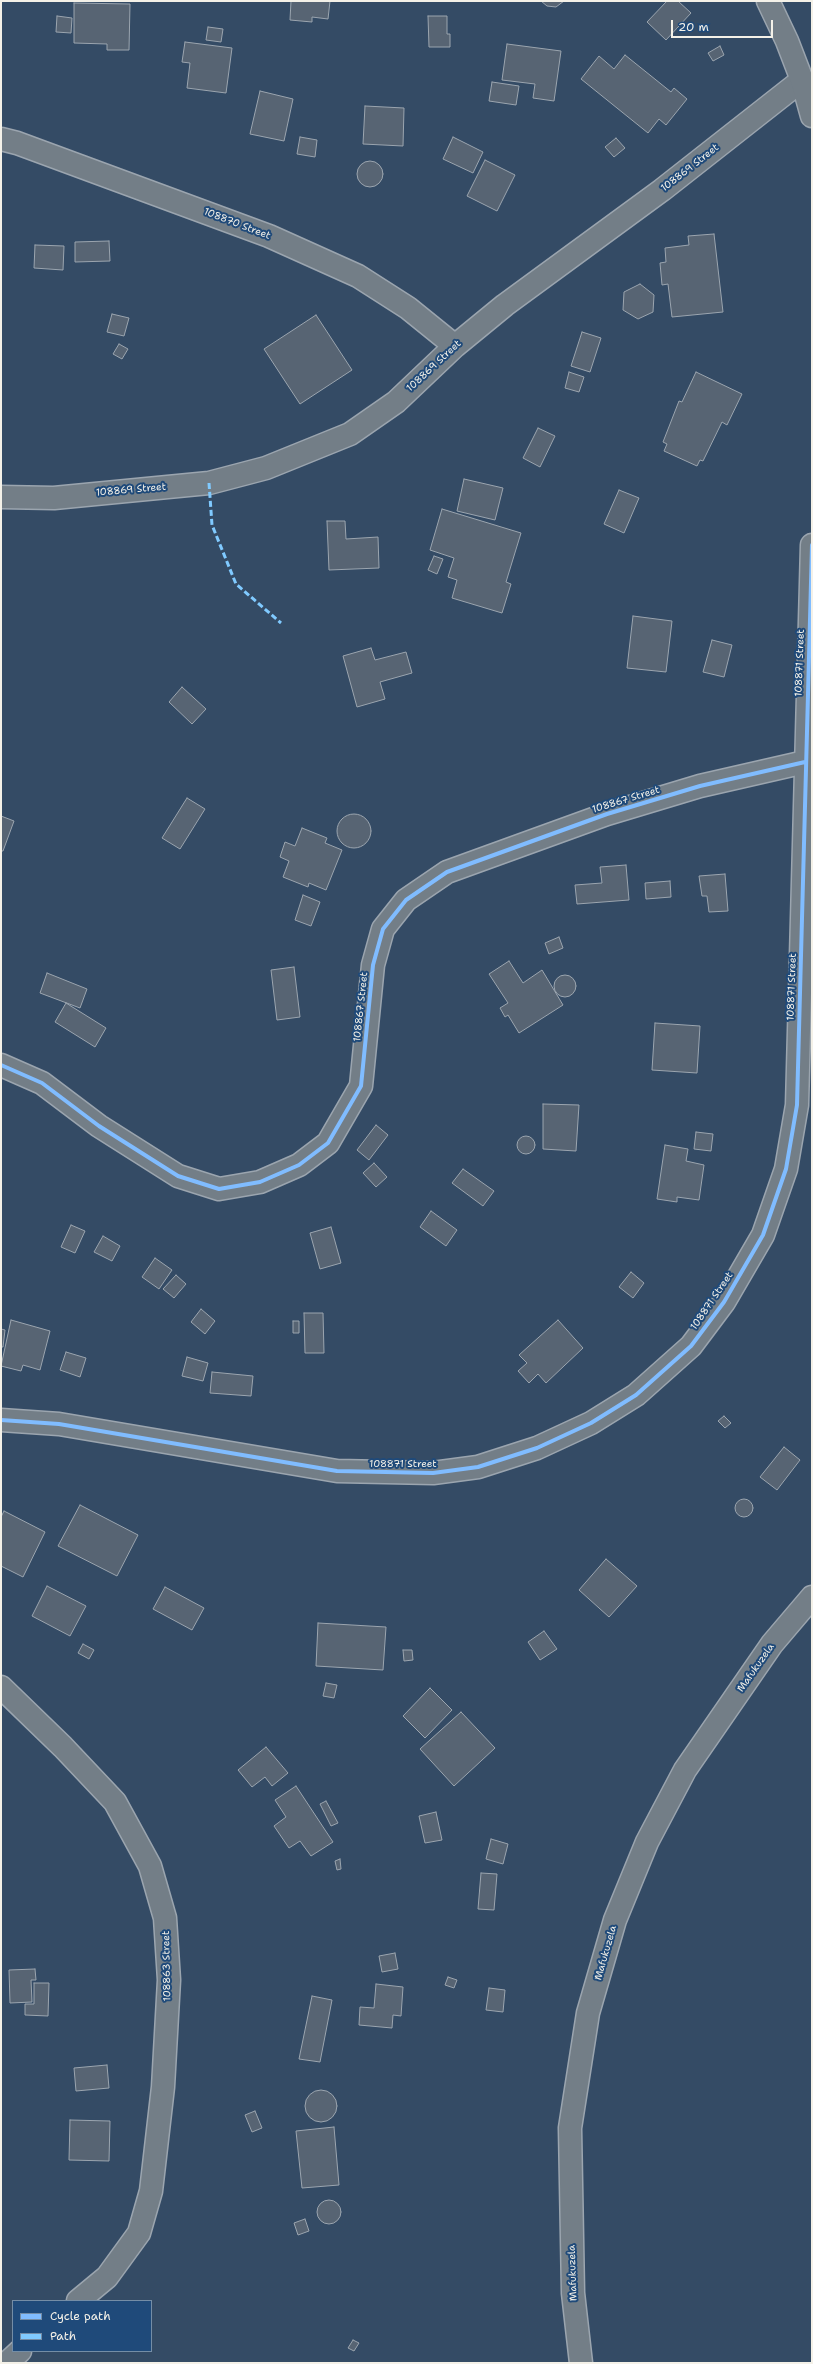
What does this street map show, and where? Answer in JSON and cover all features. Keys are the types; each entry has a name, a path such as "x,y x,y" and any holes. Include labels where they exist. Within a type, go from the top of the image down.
{"street":[{"path":"768,1 802,80 812,116"},
{"name":"108869 Street","path":"1,497 54,498 209,483 266,468 350,434 396,402 455,346 505,305 662,190 802,80"},
{"name":"108870 Street","path":"1,139 268,236 358,276 408,308 455,346"},
{"name":"108871 Street","path":"1,1420 59,1424 337,1471 434,1473 478,1467 537,1448 591,1423 636,1395 691,1346 724,1302 763,1235 786,1169 796,1105 812,545"},
{"name":"108867 Street","path":"1,1065 42,1083 99,1126 178,1176 219,1189 260,1182 299,1165 328,1143 361,1086 373,965 383,929 406,900 447,872 607,814 700,786 805,762"},
{"name":"Mafukuzela","path":"581,2363 572,2293 570,2128 588,2013 615,1920 647,1842 685,1770 772,1644 812,1597"},
{"name":"108863 Street","path":"1,1687 63,1747 115,1802 150,1866 165,1918 169,1980 163,2087 151,2191 139,2232 107,2277 79,2300"},
{"path":"7,2363 19,2352"}],"building":[{"path":"291,1 330,1 328,19 312,17 312,22 290,20"},
{"path":"541,1 564,1 556,7 547,6"},
{"path":"667,1 678,1 691,13 666,40 647,22"},
{"path":"74,3 130,4 129,50 107,50 107,44 74,43"},
{"path":"57,16 72,18 71,33 56,32"},
{"path":"428,16 447,16 447,34 450,34 450,47 429,47"},
{"path":"208,27 223,29 221,42 206,40"},
{"path":"185,42 232,48 226,93 187,88 190,63 182,62"},
{"path":"507,44 561,51 554,101 533,98 535,84 502,80"},
{"path":"720,46 724,55 713,61 708,53"},
{"path":"625,55 671,92 674,88 687,99 666,125 659,119 648,133 581,79 599,56 614,69"},
{"path":"492,82 519,86 516,105 489,101"},
{"path":"260,91 293,99 284,141 250,134"},
{"path":"365,106 404,108 403,146 363,144"},
{"path":"300,137 317,140 315,157 297,154"},
{"path":"453,137 483,152 473,173 443,159"},
{"path":"616,138 625,148 614,157 605,147"},
{"path":"485,160 515,175 497,211 467,196"},
{"path":"370,161 379,165 383,174 379,183 370,187 361,183 357,174 361,165"},
{"path":"714,234 723,312 672,317 668,284 662,285 660,263 666,262 665,248 689,245 688,236"},
{"path":"109,241 110,261 75,262 75,242"},
{"path":"35,245 64,246 63,270 34,268"},
{"path":"640,284 654,295 653,312 638,319 623,310 624,292"},
{"path":"112,314 129,318 124,336 107,332"},
{"path":"316,315 352,370 300,404 264,349"},
{"path":"582,332 601,338 590,372 571,366"},
{"path":"119,344 128,349 122,359 113,354"},
{"path":"569,372 584,377 579,392 565,388"},
{"path":"696,372 742,394 727,425 722,422 703,461 700,460 697,466 664,451 667,444 663,442 679,401 682,402"},
{"path":"538,428 555,436 540,467 523,458"},
{"path":"464,479 503,488 495,520 457,511"},
{"path":"619,490 639,498 624,533 604,524"},
{"path":"442,509 521,533 506,582 511,584 502,613 452,598 457,580 448,577 454,558 430,550"},
{"path":"327,521 345,521 346,539 378,537 379,568 329,570"},
{"path":"434,556 443,559 437,574 428,570"},
{"path":"633,616 672,621 666,672 627,668"},
{"path":"712,640 732,645 724,677 703,672"},
{"path":"371,648 375,660 406,652 412,673 380,682 385,699 357,707 343,656"},
{"path":"182,687 206,709 192,724 169,702"},
{"path":"187,798 205,809 180,849 162,838"},
{"path":"351,814 357,814 361,815 368,821 371,831 370,838 364,845 357,848 351,848 347,847 340,841 337,834 337,828 338,824 344,817"},
{"path":"1,816 14,821 3,851 1,851"},
{"path":"302,828 327,838 325,843 342,850 326,890 309,883 308,887 283,877 289,861 280,857 285,842 295,846"},
{"path":"626,865 629,900 577,904 575,885 602,883 600,867"},
{"path":"725,874 728,911 709,912 707,896 702,896 699,876"},
{"path":"670,881 671,897 646,899 645,883"},
{"path":"303,895 320,902 311,926 295,920"},
{"path":"559,937 563,948 549,954 545,943"},
{"path":"509,961 523,983 542,970 563,1005 519,1033 508,1015 505,1017 500,1008 508,1003 489,974"},
{"path":"294,967 300,1017 277,1020 271,970"},
{"path":"47,973 87,989 80,1008 40,993"},
{"path":"565,975 573,978 576,986 573,994 565,997 557,994 554,986 557,978"},
{"path":"66,1003 106,1028 95,1047 55,1022"},
{"path":"655,1023 700,1026 697,1073 652,1070"},
{"path":"543,1104 579,1105 576,1151 543,1149"},
{"path":"376,1125 388,1135 369,1160 357,1150"},
{"path":"696,1132 713,1134 711,1151 694,1149"},
{"path":"522,1136 530,1136 535,1141 533,1152 530,1154 522,1154 517,1149 517,1141"},
{"path":"665,1145 688,1149 686,1161 704,1165 699,1200 677,1197 677,1202 657,1199"},
{"path":"374,1163 387,1177 376,1187 363,1173"},
{"path":"463,1169 494,1191 483,1206 452,1183"},
{"path":"431,1211 457,1230 446,1246 420,1227"},
{"path":"71,1225 85,1231 75,1253 61,1247"},
{"path":"331,1227 341,1263 320,1269 310,1233"},
{"path":"103,1236 120,1246 112,1261 94,1252"},
{"path":"155,1258 172,1270 159,1289 142,1277"},
{"path":"631,1272 644,1283 633,1298 619,1287"},
{"path":"176,1275 186,1284 174,1298 163,1289"},
{"path":"201,1309 215,1321 205,1334 191,1322"},
{"path":"304,1313 323,1313 324,1353 305,1353"},
{"path":"11,1320 50,1331 40,1370 23,1365 21,1371 1,1366"},
{"path":"558,1320 583,1348 546,1383 538,1374 529,1383 518,1371 527,1363 519,1355"},
{"path":"293,1321 299,1321 299,1333 293,1333"},
{"path":"1,1329 5,1330 3,1347 1,1347"},
{"path":"66,1352 86,1358 80,1377 60,1370"},
{"path":"187,1357 208,1363 203,1381 182,1376"},
{"path":"212,1372 253,1376 251,1396 210,1393"},
{"path":"724,1416 731,1423 725,1428 718,1421"},
{"path":"784,1447 800,1460 777,1490 760,1477"},
{"path":"740,1499 748,1499 753,1504 751,1515 748,1517 740,1517 735,1512 735,1504"},
{"path":"80,1505 138,1535 117,1576 58,1546"},
{"path":"4,1511 45,1532 23,1577 1,1566 1,1517"},
{"path":"606,1559 637,1586 609,1617 579,1590"},
{"path":"47,1586 86,1606 70,1636 32,1616"},
{"path":"165,1587 204,1608 192,1630 153,1609"},
{"path":"318,1623 386,1627 383,1670 316,1666"},
{"path":"544,1631 557,1649 540,1660 528,1642"},
{"path":"83,1644 94,1650 89,1659 78,1653"},
{"path":"403,1650 412,1650 413,1660 404,1661"},
{"path":"326,1683 337,1685 334,1698 323,1696"},
{"path":"430,1688 452,1710 425,1738 403,1716"},
{"path":"461,1712 495,1748 454,1786 420,1749"},
{"path":"266,1747 288,1773 272,1786 265,1777 252,1787 238,1770"},
{"path":"296,1786 333,1842 311,1856 300,1841 289,1848 274,1826 286,1817 275,1800"},
{"path":"326,1801 338,1823 331,1826 320,1804"},
{"path":"436,1812 442,1840 425,1843 419,1816"},
{"path":"491,1839 508,1844 503,1864 486,1859"},
{"path":"340,1859 341,1869 337,1870 335,1861"},
{"path":"481,1873 497,1874 494,1910 478,1909"},
{"path":"395,1953 398,1969 382,1972 379,1956"},
{"path":"35,1969 36,1980 31,1980 32,2002 10,2003 9,1970"},
{"path":"448,1977 457,1980 454,1988 445,1985"},
{"path":"34,1983 49,1983 48,2016 25,2015 25,2004 34,2004"},
{"path":"376,1984 403,1987 401,2016 393,2015 392,2028 359,2025 360,2007 374,2008"},
{"path":"489,1988 505,1990 503,2012 486,2010"},
{"path":"312,1996 332,2000 320,2062 299,2059"},
{"path":"107,2065 109,2088 76,2091 74,2068"},
{"path":"318,2090 324,2090 333,2094 337,2106 333,2118 324,2122 318,2122 309,2118 305,2109 305,2103 309,2094"},
{"path":"255,2111 262,2128 252,2132 245,2115"},
{"path":"70,2120 110,2121 109,2161 69,2160"},
{"path":"334,2127 339,2185 302,2188 296,2131"},
{"path":"329,2200 334,2201 340,2207 340,2217 334,2223 329,2224 324,2223 318,2217 317,2212 318,2207 324,2201"},
{"path":"305,2219 309,2231 298,2235 294,2223"},
{"path":"353,2340 359,2343 354,2351 348,2348"}],"marked path":[{"path":"209,483 212,525 236,584 281,623"}],"cycle path":[{"path":"1,1420 59,1424 337,1471 433,1473 478,1467 537,1448 591,1423 636,1395 691,1346 724,1302 763,1235 786,1169 797,1105 812,545"},
{"path":"1,1065 42,1083 99,1126 178,1176 219,1189 260,1182 299,1165 328,1143 361,1086 373,965 383,929 406,900 447,872 607,814 700,786 805,762"}]}
